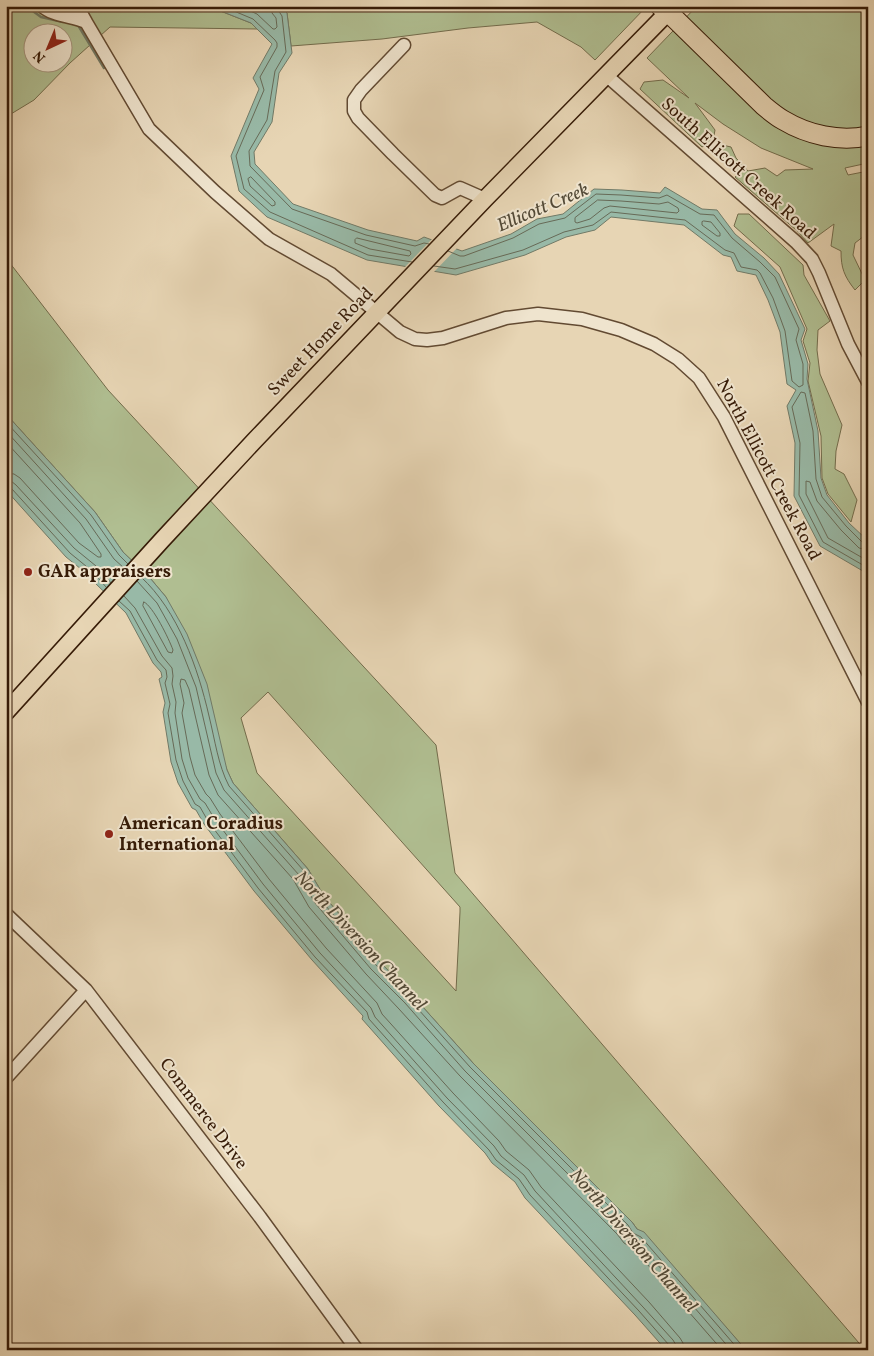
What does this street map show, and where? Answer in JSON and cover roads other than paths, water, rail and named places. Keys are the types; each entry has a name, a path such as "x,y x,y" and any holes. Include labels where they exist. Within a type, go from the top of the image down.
{"highway":[{"path":"670,8 779,103 792,112 830,125 846,126 868,122"},
{"path":"670,8 750,94 781,119 809,132 834,137 868,136"}],"main road":[{"name":"Sweet Home Road","path":"6,712 162,540 376,312 417,272 670,8"}],"street":[{"path":"42,6 53,13 86,22"},
{"name":"North Ellicott Creek Road","path":"77,6 149,129 215,192 270,239 331,274 400,332 415,339 427,340 444,338 506,318 538,314 582,319 621,330 654,344 678,359 700,378 724,417 868,702"},
{"path":"404,45 361,90 354,100 354,111 358,118 435,195 442,198 460,188 485,200"},
{"name":"South Ellicott Creek Road","path":"606,75 796,242 812,259 823,281 848,344 868,382"},
{"name":"Commerce Drive","path":"6,914 86,990 260,1217 357,1350"},
{"path":"6,1078 86,990"}],"water":[{"name":"Ellicott Creek","path":"185,6 280,6 287,13 292,53 279,73 272,122 254,152 255,164 293,204 368,230 417,241 424,237 462,251 511,234 537,219 563,214 594,189 660,193 665,187 702,209 717,210 735,234 764,258 779,274 805,329 801,340 808,364 807,379 818,431 821,478 827,495 849,523 868,539 868,574 820,546 794,496 795,443 787,406 796,390 787,384 780,332 756,275 737,271 731,257 723,255 684,225 611,217 595,230 566,237 525,255 456,275 367,260 267,217 239,191 231,156 259,89 253,78 272,44 251,23 218,10 198,11"},
{"name":"North Diversion Channel","path":"6,414 95,512 123,552 150,578 166,597 187,634 207,684 227,770 233,783 308,869 324,896 379,961 473,1063 637,1229 644,1232 746,1350 666,1350 525,1198 515,1182 492,1163 485,1153 439,1106 362,1019 363,1016 312,960 254,891 204,824 196,810 192,808 178,783 171,762 163,712 165,703 159,679 162,677 161,672 153,663 126,613 95,583 96,581 66,557 6,490"}],"waterway":[{"path":"26,6 41,17 63,22"},
{"path":"78,25 104,68"}],"place":[{"name":"GAR appraisers","path":"28,572"},
{"name":"American Coradius International","path":"109,834"}]}
